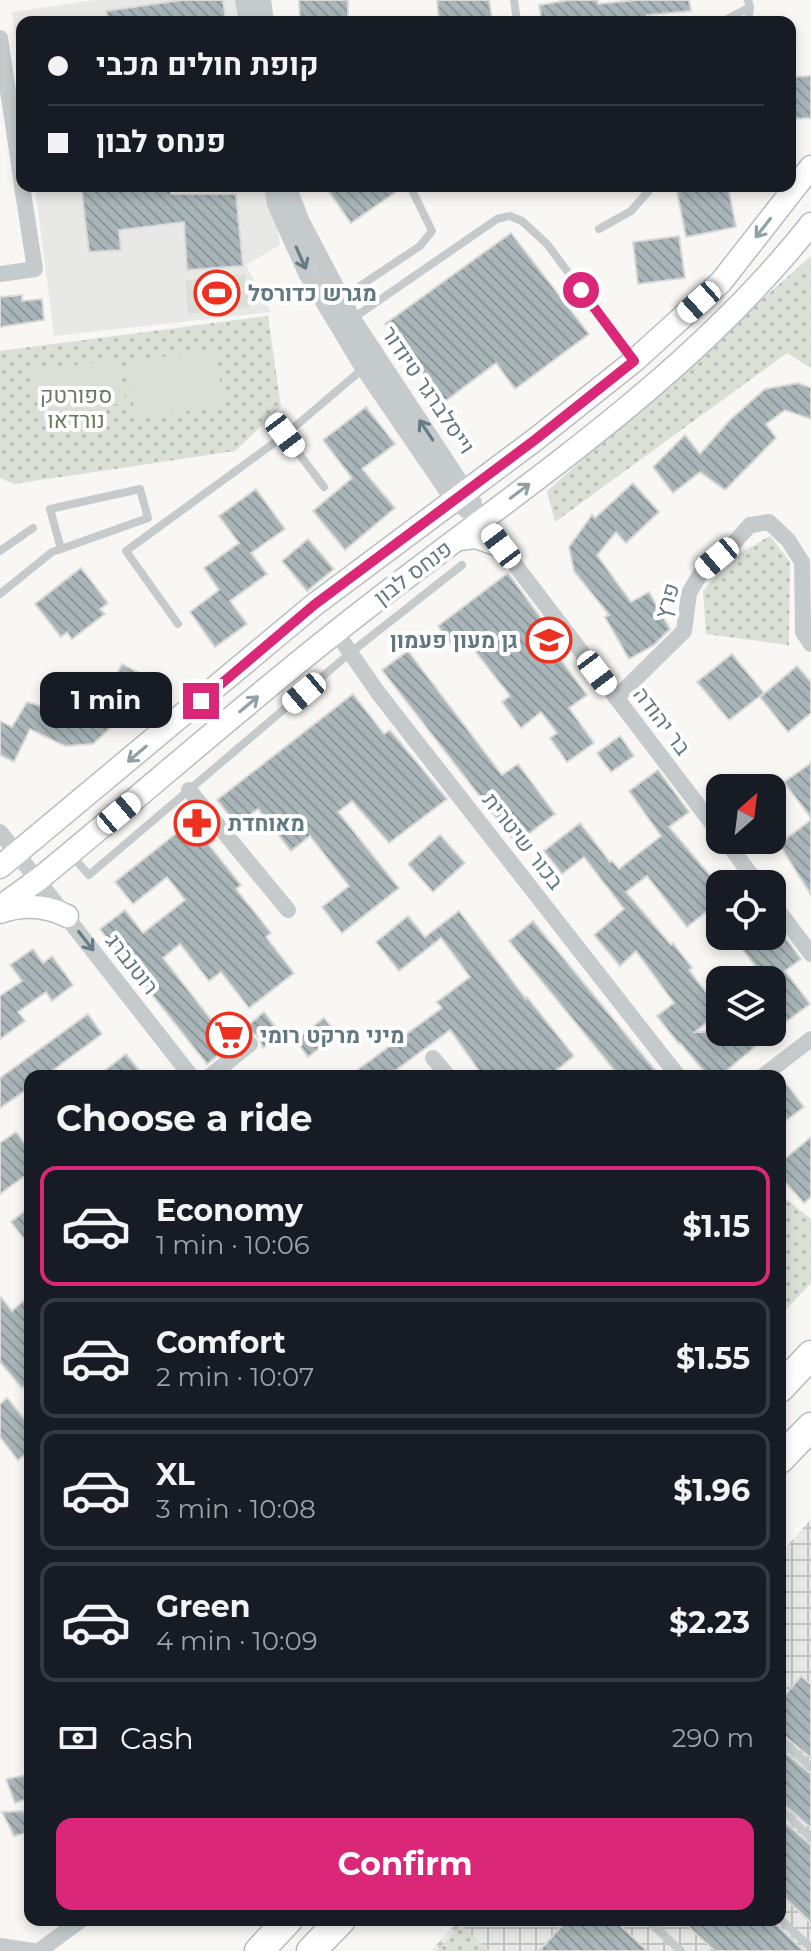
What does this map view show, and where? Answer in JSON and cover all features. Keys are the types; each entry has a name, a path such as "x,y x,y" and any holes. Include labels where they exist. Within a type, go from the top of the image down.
{"highway":[{"path":"786,1382 811,1355"},
{"path":"786,1453 811,1427"},
{"path":"259,1951 282,1926"},
{"path":"311,1951 335,1926"}],"main road":[{"name":"פנחס לבון","path":"796,186 811,167"},
{"name":"פנחס לבון","path":"0,867 314,605 634,361 721,282 791,192"},
{"name":"פנחס לבון","path":"0,909 336,632 559,462 668,371 782,261 811,224"},
{"path":"459,539 476,537 501,546"},
{"path":"0,909 39,906 67,916"}],"street":[{"path":"0,38 16,145"},
{"path":"0,274 35,269 23,192"},
{"name":"וייסלברגר טיודור","path":"274,192 276,204 307,273 460,495 481,520"},
{"name":"וייסלברגר טיודור","path":"289,192 301,222 352,319 371,363"},
{"name":"בר יהודה","path":"481,520 706,816"},
{"name":"פרץ","path":"616,698 684,631 689,593 702,571 750,525 769,522 788,540 802,562 803,632 811,644"},
{"name":"בכור שיטרית","path":"336,632 673,1070"},
{"path":"189,790 288,910"},
{"name":"רוטנברג","path":"0,832 186,1070"},
{"path":"786,921 811,954"},
{"path":"771,1070 811,1039"},
{"path":"218,1070 250,1044"},
{"path":"433,1058 443,1070"},
{"path":"39,1951 73,1926"},
{"path":"0,1946 33,1951"}],"lane":[{"path":"731,16 749,4"},
{"path":"342,299 420,246 432,231 413,192"},
{"path":"599,229 631,211 648,192"},
{"path":"352,319 497,219 510,216 522,221 547,244 634,361"},
{"path":"178,624 126,551 285,435 371,363"},
{"path":"285,435 324,487"},
{"path":"0,594 52,552 61,549 148,518 140,489 50,509 61,549"},
{"path":"0,551 33,528"},
{"path":"70,854 89,875 350,653 462,565"},
{"path":"786,1744 811,1767"},
{"path":"786,1814 811,1838"},
{"path":"786,1925 811,1948"},
{"path":"654,1926 681,1951"}],"shaded area":[{"path":"95,0 240,0 243,16 16,16 16,43 12,12"},
{"path":"36,192 271,192 280,245 246,265 271,312 54,336"},
{"path":"811,1519 811,1951 431,1951 454,1926 786,1926 786,1547"}],"green space":[{"path":"811,256 811,368 787,353 555,522 547,491"},
{"name":"מגרש כדורסל","path":"245,274 249,307 188,314 185,280"},
{"name":"ספורטק נורדאו","path":"268,316 281,407 235,451 14,484 0,478 0,351"},
{"path":"215,350 224,406 135,419 127,361"},
{"path":"119,360 126,403 39,414 31,370"},
{"path":"770,536 790,562 789,645 706,634 703,591 735,556"},
{"path":"786,1199 811,1219 811,1283 786,1310"},
{"path":"462,1926 490,1951 437,1951"}],"building":[{"path":"182,0 223,0 225,16 107,16 106,11"},
{"path":"299,0 348,0 348,16 300,16"},
{"path":"437,0 489,0 492,16 438,16"},
{"path":"570,0 597,0 598,4 689,0 691,11 647,16 541,16 539,5"},
{"path":"811,76 811,118 796,119 796,77"},
{"path":"82,192 236,194 243,266 187,270 184,222 119,230 121,250 89,252"},
{"path":"329,192 396,192 351,223"},
{"path":"677,192 729,192 736,227 686,237"},
{"path":"511,233 589,334 515,389 496,363 444,402 385,324"},
{"path":"679,236 685,278 638,284 633,242"},
{"path":"22,295 22,301 42,299 44,320 0,327 0,297"},
{"path":"798,383 811,388 811,419 785,410 766,424 776,438 725,490 700,472 673,493 653,467 685,435 700,454 730,420 765,389"},
{"path":"366,407 395,444 362,469 395,508 345,550 313,511 352,478 323,440"},
{"path":"633,483 659,512 626,543 616,532 597,555 631,602 649,592 670,629 654,645 629,659 605,617 609,615 574,571 569,547 592,515 595,518"},
{"path":"256,489 285,529 251,553 267,574 230,601 247,624 215,647 190,612 219,590 204,568 239,543 219,516"},
{"path":"308,539 334,569 307,591 282,561"},
{"path":"81,568 108,603 100,609 105,614 72,639 67,632 61,637 35,604"},
{"path":"508,573 556,639 549,644 587,695 569,708 594,743 567,762 550,738 557,733 541,712 521,728 502,702 510,696 468,642 457,651 438,626"},
{"path":"408,651 502,775 518,764 555,814 516,843 382,670"},
{"path":"732,654 764,693 729,720 697,682"},
{"path":"122,664 147,677 134,703 109,690"},
{"path":"797,666 811,682 811,713 788,732 760,697"},
{"path":"101,693 122,717 93,744 65,746 30,729 14,762 0,755 0,721 12,727 27,702 72,715"},
{"path":"353,694 384,734 390,730 447,799 389,843 352,801 338,812 399,888 342,933 322,907 349,886 310,836 291,851 258,809 237,825 217,800"},
{"path":"620,736 634,756 611,772 597,753"},
{"path":"811,763 811,818 786,785 786,781"},
{"path":"658,770 689,812 669,827 706,871 706,912 687,927 647,876 626,892 671,945 673,943 706,992 706,1023 695,1032 706,1032 706,1046 756,1046 727,1070 703,1070 657,1016 674,1003 636,951 620,966 594,935 624,909 584,857 562,874 544,851 580,823 619,869 661,836 629,791"},
{"path":"197,817 216,840 209,845 241,885 236,889 271,933 266,937 294,973 249,1008 221,972 209,981 180,944 163,958 231,1045 207,1064 100,929 125,910 143,933 185,900 167,877 133,904 115,882"},
{"path":"811,820 811,895 785,854 786,839"},
{"path":"440,835 465,863 433,892 408,864"},
{"path":"459,911 574,1056 556,1070 479,1070 450,1030 396,1070 357,1070 442,1008 437,1002 470,977 441,938 399,971 376,942 408,916 425,937"},
{"path":"533,921 655,1070 614,1070 509,941"},
{"path":"786,939 801,959 786,970 786,966 755,966 743,950 786,950"},
{"path":"33,949 43,963 52,956 73,985 52,1001 46,992 18,1012 25,1021 0,1039 0,996 22,981 10,965"},
{"path":"786,972 810,1004 786,1022"},
{"path":"264,1012 281,1034 263,1048 259,1038 246,1027"},
{"path":"88,1014 102,1034 53,1070 24,1070 24,1091 0,1108 0,1078"},
{"path":"324,1018 337,1034 308,1057 296,1040"},
{"path":"126,1054 139,1070 106,1070"},
{"path":"786,1086 804,1107 786,1120"},
{"path":"16,1132 24,1143 24,1176 0,1194 0,1143"},
{"path":"811,1137 811,1197 804,1203 786,1183 786,1158"},
{"path":"24,1212 24,1238 11,1222"},
{"path":"0,1296 12,1311 24,1300 22,1388 0,1362"},
{"path":"7,1398 24,1419 24,1456 18,1460 0,1437 0,1404"},
{"path":"801,1676 811,1685 811,1758 786,1737 786,1694"},
{"path":"786,1753 811,1774 811,1828 786,1806"},
{"path":"24,1776 24,1800 15,1803 6,1779"},
{"path":"23,1811 24,1834 14,1836 2,1812"},
{"path":"786,1823 811,1845 811,1923 786,1899"},
{"path":"562,1926 621,1926 648,1951 539,1951"},
{"path":"688,1926 778,1926 804,1951 715,1951"}],"place":[{"name":"מגרש כדורסל","path":"217,293"},
{"name":"גן מעון פעמון","path":"549,640"},
{"name":"מאוחדת","path":"197,823"},
{"name":"מיני מרקט רומי","path":"229,1035"}],"route":[{"path":"201,701 314,605 536,439 634,361 581,290"}]}
